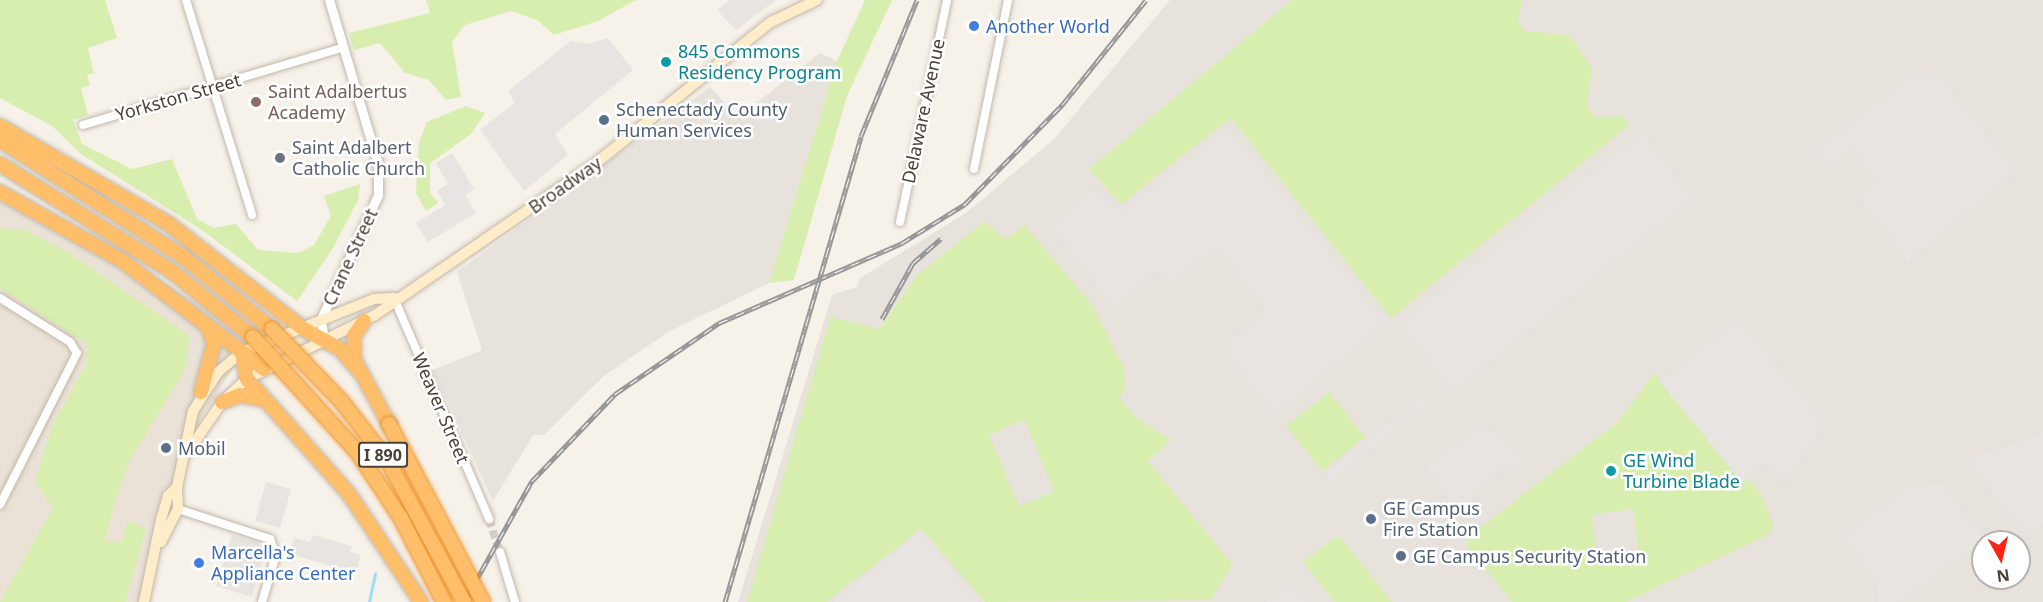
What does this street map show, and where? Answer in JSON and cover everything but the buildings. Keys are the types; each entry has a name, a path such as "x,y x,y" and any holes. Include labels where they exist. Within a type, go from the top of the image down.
{"highway":[{"path":"0,126 169,224 302,328 324,341 360,372"},
{"name":"I 890","path":"0,140 173,249 272,329 336,396 388,462 464,602"},
{"name":"I 890","path":"0,164 171,271 253,337 358,453 401,518 444,602"},
{"path":"0,192 115,256 192,312 264,369"},
{"path":"192,312 211,330 214,343 201,392"},
{"path":"364,321 352,343 360,372 483,602"},
{"path":"242,352 247,379 324,462 421,602"},
{"path":"222,402 251,395 270,403"}],"main road":[{"name":"Broadway","path":"187,453 222,402 247,379 364,321 394,298 591,167 771,22 817,0"},
{"name":"Broadway","path":"144,602 161,542 165,504 177,487 201,392 242,352 374,299 394,298"},
{"name":"Broadway","path":"161,542 178,509 177,487"}],"street":[{"path":"186,0 252,215"},
{"name":"Crane Street","path":"324,341 321,319 378,195 378,164 329,0"},
{"name":"Delaware Avenue","path":"900,222 947,0"},
{"path":"974,169 1008,0"},
{"name":"Yorkston Street","path":"83,125 342,48"},
{"path":"0,298 76,349 0,505"},
{"name":"Weaver Street","path":"394,298 489,519"},
{"path":"178,509 270,539 276,555 262,602"},
{"path":"500,552 514,602"}],"shaded area":[{"path":"730,0 776,0 736,30 717,10"},
{"path":"1170,0 2043,0 2043,602 738,602 832,295 857,287 860,278 966,213 1054,139"},
{"path":"608,38 633,70 555,134 568,155 524,191 480,130 515,103 508,91 571,41 587,44"},
{"path":"820,53 837,61 769,283 670,331 605,375 544,435 533,435 493,501 433,370 482,350 457,272 710,87 738,117"},
{"path":"1916,72 1939,75 2017,172 1908,262 1858,197 1876,181 1851,149 1827,169 1813,152"},
{"path":"1229,127 1386,323 1273,417 1223,346 1266,311 1216,247 1171,285 1159,270 1114,308 1049,225 1096,188 1121,212"},
{"path":"1643,132 1693,199 1453,392 1399,324"},
{"path":"452,153 474,189 465,195 476,213 428,242 416,223 445,205 437,191 448,184 436,163"},
{"path":"0,183 253,337 187,441 177,499 146,602 0,602"},
{"path":"1738,318 1825,423 1784,485 1766,463 1743,483 1660,382"},
{"path":"1426,393 1432,400 1331,482 1325,473"},
{"path":"1480,424 1488,435 1496,428 1524,463 1511,475 1505,468 1458,508 1426,468"},
{"path":"2043,432 2043,524 2031,533 2031,530 2021,530 1967,461"},
{"path":"266,482 291,489 280,528 255,521"},
{"path":"1941,484 1978,530 1971,530 1971,549 1902,602 1878,602 1877,583 1842,536 1904,489"},
{"path":"921,531 978,602 834,602"},
{"path":"232,535 258,542 265,551 252,597 216,586"},
{"path":"313,535 352,546 350,552 361,555 356,573 290,554 294,538 310,542"},
{"path":"1289,583 1304,602 1266,602"}],"green space":[{"path":"0,0 105,0 117,38 88,48 94,73 87,75 90,85 81,88 88,115 73,120 82,144 132,169 172,159 197,219 214,228 236,224 258,250 298,253 314,245 331,216 324,196 360,184 358,200 333,248 297,301 199,228 81,154 52,126 0,98"},
{"path":"426,0 636,0 598,21 554,35 537,20 511,11 465,25 452,42 461,97 446,100 429,80 405,73 380,43 354,50 349,33 430,13"},
{"path":"865,0 892,0 847,96 794,280 769,283 837,61"},
{"path":"1292,0 1522,0 1518,21 1525,31 1569,35 1592,67 1587,105 1595,117 1623,116 1629,125 1391,318 1231,118 1121,204 1089,169"},
{"path":"466,106 485,113 471,134 430,163 430,193 438,203 426,211 416,193 419,142 427,122"},
{"path":"985,221 1005,240 1024,224 1094,307 1124,368 1126,389 1119,398 1136,418 1171,440 1148,461 1232,564 1211,600 985,602 921,529 826,602 747,602 830,317 880,329 916,276","holes":["1025,420 1054,492 1019,506 989,435"]},
{"path":"0,228 26,230 69,253 190,336 184,372 129,461 111,515 105,541 122,542 128,521 146,529 125,602 0,602 53,508 35,481 52,426 86,364 87,344 0,288"},
{"path":"1654,373 1742,483 1748,478 1761,494 1774,525 1768,535 1625,602 1512,602 1467,546 1468,537 1618,422","holes":["1633,509 1638,551 1597,556 1592,515"]},
{"path":"1329,392 1365,437 1322,471 1286,426"},
{"path":"1336,537 1341,538 1392,602 1335,602 1303,562"}],"waterway":[{"path":"369,602 375,574"}],"tunnel":[{"path":"489,519 500,552"}],"railway":[{"path":"725,602 861,136 917,0"},
{"path":"464,602 532,481 615,394 719,323 902,243 965,204 1062,105 1146,0"},
{"path":"882,319 913,263 941,239"}],"place":[{"name":"Another World","path":"974,26"},
{"name":"845 Commons Residency Program","path":"666,62"},
{"name":"Saint Adalbertus Academy","path":"256,102"},
{"name":"Schenectady County Human Services","path":"604,120"},
{"name":"Saint Adalbert Catholic Church","path":"280,158"},
{"name":"Mobil","path":"166,448"},
{"name":"GE Wind Turbine Blade","path":"1611,471"},
{"name":"GE Campus Fire Station","path":"1371,519"},
{"name":"GE Campus Security Station","path":"1401,556"},
{"name":"Marcella's Appliance Center","path":"199,563"}]}
